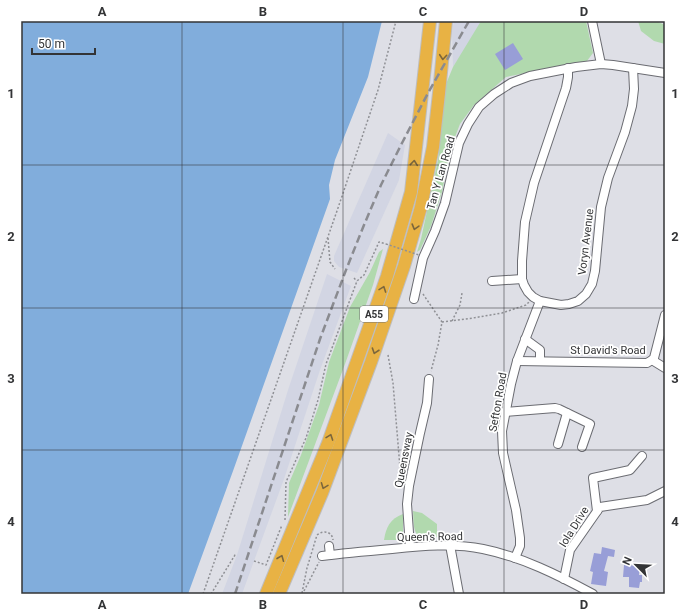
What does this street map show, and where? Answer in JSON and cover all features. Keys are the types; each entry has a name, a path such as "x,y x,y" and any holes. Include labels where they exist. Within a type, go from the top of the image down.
{"highway":[{"name":"A55","path":"266,594 328,443 388,276 411,192 430,21"},
{"name":"A55","path":"279,594 324,486 371,362 404,266 421,207 433,148 440,93 446,21"}],"street":[{"path":"592,21 601,64"},
{"name":"Tan Y Lan Road","path":"414,299 422,258 435,231 445,203 459,143 468,124 479,107 494,94 511,83 530,76 568,68 601,64 665,73"},
{"path":"537,299 528,292 522,279 522,261 526,222 534,183 566,88 568,68"},
{"name":"Voryn Avenue","path":"537,299 561,305 569,304 578,301 586,294 592,284 595,271 601,208 608,178 625,132 632,106 634,89 633,68"},
{"path":"492,282 522,279"},
{"name":"Sefton Road","path":"515,558 520,546 520,538 516,510 503,453 502,431 517,361 537,299"},
{"name":"St David's Road","path":"517,361 647,363 652,360 655,355 665,315"},
{"path":"525,339 540,350 540,361"},
{"path":"652,360 665,368"},
{"name":"Queensway","path":"410,547 407,504 409,486 427,404 429,379"},
{"path":"505,412 555,408 560,409 590,424 582,446"},
{"path":"558,444 567,413"},
{"path":"597,511 592,478 630,470 642,456"},
{"name":"Iola Drive","path":"564,579 570,550 600,507 647,500 665,491"},
{"path":"450,545 459,594"},
{"name":"Queen's Road","path":"327,552 450,545 483,549 515,558 547,570 584,591 593,594"}],"path":[{"path":"203,594 378,90 396,21"},
{"path":"328,236 330,262 335,269"},
{"path":"254,560 266,565 285,519 286,482 306,438 318,400 326,364 357,281 364,275 379,242 419,254"},
{"path":"354,278 357,281"},
{"path":"417,285 442,322 438,345 429,379"},
{"path":"452,321 460,305 462,293"},
{"path":"442,322 502,313 526,305 537,299"},
{"path":"388,355 393,383 402,486"},
{"path":"302,594 327,552"},
{"path":"211,594 235,555 237,555"}],"shaded area":[{"path":"454,21 483,21 453,67 452,32"},
{"path":"388,133 405,145 399,180 357,273 339,267 334,261 334,256"},
{"path":"327,274 351,286 320,370 284,479 242,594 222,594 237,555 288,390"}],"green space":[{"path":"481,21 586,21 593,53 587,61 506,77 474,105 460,124 450,150 442,192 431,226 420,250 417,252 438,160 446,84 453,67"},
{"path":"638,21 656,21 665,25 665,44 654,41 641,31"},
{"path":"383,249 373,285 345,364 288,517 289,483 319,405 329,362 350,307 370,272 379,252"},
{"path":"413,511 422,513 437,524 437,537 424,538 416,533"},
{"path":"403,514 403,532 397,540 384,540 389,524 395,518"}],"water":[{"path":"21,21 382,21 368,77 335,160 329,185 330,199 188,594 21,594"}],"building":[{"path":"513,43 523,59 505,70 495,54"},
{"path":"602,547 615,550 614,557 608,556 604,571 608,572 606,586 591,584 593,572 590,571 594,553 601,554"},
{"path":"624,565 640,566 639,575 642,575 642,582 640,582 639,588 629,587 629,577 623,577"}],"railway":[{"path":"235,594 320,339 364,225 381,185 401,145 428,93 469,21"}]}
